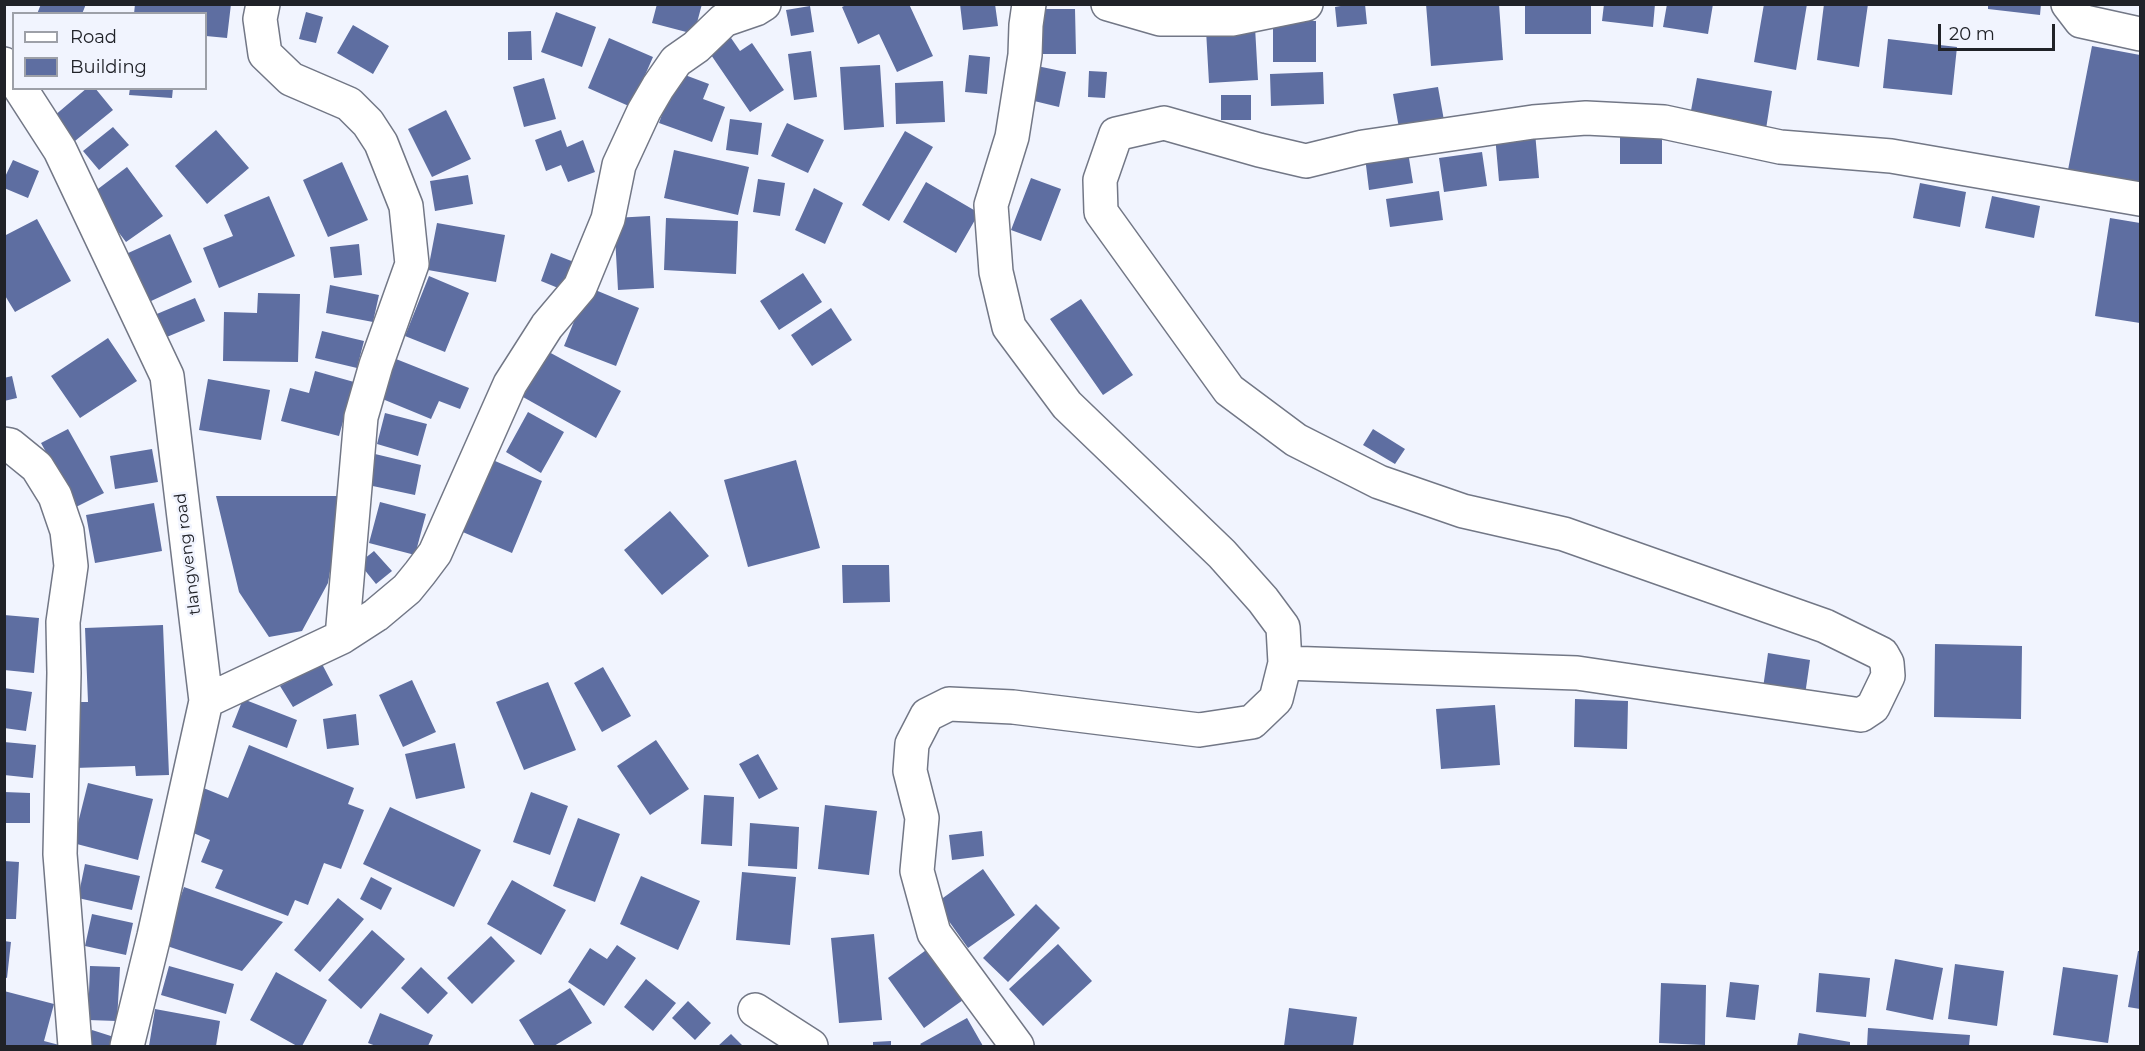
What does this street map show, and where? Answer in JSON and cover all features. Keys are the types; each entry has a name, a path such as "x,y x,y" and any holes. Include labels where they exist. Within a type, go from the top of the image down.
{"street":[{"path":"263,4 260,20 265,54 291,79 349,104 368,123 381,143 406,206 412,264 379,356 361,417 342,637"},
{"path":"206,700 342,637 376,615 407,589 435,553 510,384 547,326 580,287 608,219 619,165 658,87 676,61 696,47 724,20 764,4"},
{"path":"1017,1047 934,933 917,871 921,818 910,771 912,744 927,715 949,704 1013,707 1199,730 1209,729 1252,722 1276,699 1285,663 1283,627 1263,600 1222,554 1067,405 1009,327 996,272 991,205 1012,137 1025,56 1029,4"},
{"path":"1108,4 1160,19 1232,20 1306,4"},
{"path":"2068,4 2081,21 2140,34"},
{"name":"tlangveng road","path":"21,90 60,150 167,376 206,700 127,1047"},
{"path":"1285,663 1577,673 1861,715 1874,707 1888,676 1887,663 1882,654 1825,626 1564,534 1463,511 1379,482 1296,440 1230,390 1101,212 1100,180 1116,134 1164,123 1306,161 1363,147 1533,122 1586,118 1664,122 1780,147 1891,156 2140,199"},
{"path":"4,444 9,445 37,467 56,496 67,531 71,566 63,622 60,854 75,1047"},
{"path":"755,1010 811,1047"}],"building":[{"path":"41,4 86,4 83,12 38,12"},
{"path":"135,4 231,4 227,38 207,36 207,12 134,12"},
{"path":"657,4 702,4 694,34 652,23"},
{"path":"848,4 909,4 933,56 897,72 879,34 858,44 842,7"},
{"path":"960,4 995,4 998,26 963,30"},
{"path":"1365,4 1367,24 1337,27 1335,7"},
{"path":"1426,4 1499,4 1503,60 1431,66"},
{"path":"1525,4 1591,4 1591,34 1525,34"},
{"path":"1604,4 1655,4 1653,27 1602,21"},
{"path":"1667,4 1713,4 1708,34 1663,27"},
{"path":"1764,4 1807,4 1796,70 1754,62"},
{"path":"1824,4 1868,4 1859,67 1817,60"},
{"path":"1988,4 2041,4 2040,15 1988,9"},
{"path":"810,6 814,32 791,36 786,10"},
{"path":"1042,9 1075,9 1076,54 1042,54"},
{"path":"306,12 323,17 316,43 299,39"},
{"path":"556,12 596,27 582,67 541,52"},
{"path":"1273,21 1316,21 1316,62 1273,62"},
{"path":"353,25 389,46 373,74 337,53"},
{"path":"1255,27 1258,80 1209,83 1206,30"},
{"path":"531,31 532,60 508,60 508,32"},
{"path":"729,35 740,51 752,43 784,90 750,112 707,49"},
{"path":"609,38 653,57 631,107 588,88"},
{"path":"1888,39 1957,47 1952,95 1883,88"},
{"path":"2092,46 2140,55 2140,189 2067,175"},
{"path":"811,51 817,97 794,100 788,54"},
{"path":"969,55 990,57 987,94 965,92"},
{"path":"880,65 884,127 844,130 840,67"},
{"path":"1037,66 1066,72 1059,107 1030,100"},
{"path":"1089,71 1107,72 1105,98 1088,97"},
{"path":"677,72 709,84 703,99 725,107 712,142 659,123"},
{"path":"1323,72 1324,104 1271,106 1270,74"},
{"path":"544,78 556,119 524,127 513,87"},
{"path":"1697,78 1772,91 1766,129 1690,116"},
{"path":"943,81 945,122 896,124 895,83"},
{"path":"1438,87 1445,126 1400,134 1393,94"},
{"path":"85,90 97,90 113,110 75,141 54,116"},
{"path":"130,90 173,90 172,98 129,95"},
{"path":"1221,95 1251,95 1251,120 1221,120"},
{"path":"446,110 471,159 432,177 408,129"},
{"path":"730,119 762,123 758,155 726,150"},
{"path":"787,123 824,140 808,173 771,156"},
{"path":"113,127 129,145 99,170 83,151"},
{"path":"216,130 249,168 207,204 175,166"},
{"path":"561,130 567,147 583,140 595,172 568,182 561,165 546,171 535,140"},
{"path":"905,131 933,147 889,221 862,205"},
{"path":"1535,132 1539,178 1499,181 1495,135"},
{"path":"1620,133 1662,133 1662,164 1620,164"},
{"path":"674,150 749,167 738,215 664,198"},
{"path":"1408,152 1413,183 1369,190 1365,157"},
{"path":"1482,152 1487,186 1444,192 1439,158"},
{"path":"13,160 39,171 28,198 4,188 4,179"},
{"path":"342,162 368,220 328,237 303,180"},
{"path":"127,167 163,216 126,242 90,195"},
{"path":"468,175 473,204 435,211 430,181"},
{"path":"1031,178 1061,189 1041,241 1011,230"},
{"path":"758,179 785,183 780,216 753,212"},
{"path":"926,182 979,213 956,253 903,222"},
{"path":"1920,183 1966,192 1960,227 1913,218"},
{"path":"814,188 843,203 825,244 795,230"},
{"path":"1439,191 1443,220 1390,227 1386,199"},
{"path":"269,196 295,256 219,288 203,248 233,236 224,215"},
{"path":"1992,196 2040,206 2034,238 1985,228"},
{"path":"650,216 654,288 618,290 614,218"},
{"path":"666,218 738,221 736,274 664,270"},
{"path":"2110,218 2140,223 2140,323 2095,316"},
{"path":"37,219 71,281 15,312 4,294 4,236"},
{"path":"437,223 505,235 496,282 428,270"},
{"path":"170,234 192,282 149,302 126,254"},
{"path":"359,244 362,275 334,278 330,247"},
{"path":"551,253 574,262 563,290 541,281"},
{"path":"803,273 822,302 779,330 760,301"},
{"path":"429,276 469,293 445,352 405,336"},
{"path":"330,285 379,295 373,322 326,313"},
{"path":"588,287 639,308 616,366 564,346"},
{"path":"258,293 300,294 298,362 223,361 224,312 257,313"},
{"path":"195,298 205,321 162,339 152,316"},
{"path":"1081,299 1133,375 1103,395 1050,319"},
{"path":"831,308 852,340 812,366 791,335"},
{"path":"322,331 364,341 357,368 315,358"},
{"path":"108,338 137,381 80,418 51,376"},
{"path":"547,351 621,391 596,438 523,397"},
{"path":"396,359 469,388 460,409 439,401 431,419 380,398"},
{"path":"315,371 354,382 339,436 281,421 290,388 309,393"},
{"path":"12,376 17,398 4,401 4,378"},
{"path":"208,379 270,390 261,440 199,430"},
{"path":"528,412 564,432 541,473 506,452"},
{"path":"385,413 427,424 418,456 377,444"},
{"path":"68,429 104,493 76,507 41,443"},
{"path":"1373,429 1405,449 1395,464 1363,445"},
{"path":"152,449 158,482 115,489 110,456"},
{"path":"375,454 421,465 415,495 368,485"},
{"path":"488,458 542,481 512,553 458,530"},
{"path":"796,460 820,548 748,567 724,480"},
{"path":"216,496 343,496 328,583 302,631 269,637 239,592"},
{"path":"380,502 426,514 415,555 369,543"},
{"path":"154,503 162,551 95,563 86,515"},
{"path":"670,511 709,556 662,595 624,550"},
{"path":"374,551 392,571 376,584 359,563"},
{"path":"842,565 889,565 890,602 843,603"},
{"path":"4,615 39,618 34,673 4,670"},
{"path":"163,625 169,775 136,776 135,766 75,768 73,702 88,702 85,628"},
{"path":"1935,644 2022,646 2021,719 1934,717"},
{"path":"1768,653 1810,660 1805,695 1763,688"},
{"path":"322,664 333,685 293,707 280,686"},
{"path":"603,667 631,716 602,732 574,683"},
{"path":"412,680 436,732 403,747 379,695"},
{"path":"548,682 576,750 524,770 496,702"},
{"path":"4,688 32,692 26,731 4,728"},
{"path":"243,699 297,720 287,748 232,727"},
{"path":"1575,699 1628,701 1627,749 1574,747"},
{"path":"1495,705 1500,765 1441,769 1436,709"},
{"path":"356,714 359,745 327,749 323,719"},
{"path":"656,740 689,789 650,815 617,766"},
{"path":"4,742 36,745 33,778 4,775"},
{"path":"455,743 465,788 416,799 405,754"},
{"path":"249,745 354,788 348,804 364,810 341,869 324,863 308,905 295,900 288,916 215,888 223,870 201,862 210,840 184,829 201,787 228,798"},
{"path":"758,754 778,789 759,799 739,764"},
{"path":"88,783 153,799 138,860 73,843"},
{"path":"4,792 30,793 30,823 4,823"},
{"path":"531,792 568,806 550,855 513,842"},
{"path":"704,795 734,797 732,846 701,844"},
{"path":"825,805 877,811 869,875 818,869"},
{"path":"390,807 481,850 454,907 363,864"},
{"path":"578,818 620,834 595,902 553,886"},
{"path":"750,823 799,827 797,869 748,866"},
{"path":"982,831 984,856 952,860 949,835"},
{"path":"4,861 19,862 16,919 4,919"},
{"path":"85,864 140,876 132,910 78,898"},
{"path":"983,869 1015,915 968,948 936,903"},
{"path":"742,872 796,877 790,945 736,940"},
{"path":"641,876 700,901 678,950 620,924"},
{"path":"371,877 392,888 381,910 360,899"},
{"path":"512,880 566,910 541,955 487,924"},
{"path":"184,887 283,922 242,971 164,945"},
{"path":"338,898 364,919 320,972 294,950"},
{"path":"1036,904 1060,928 1008,982 983,958"},
{"path":"92,914 133,923 126,955 85,946"},
{"path":"372,930 405,959 361,1009 328,980"},
{"path":"874,934 882,1020 839,1023 831,938"},
{"path":"491,936 515,961 472,1004 447,978"},
{"path":"4,941 11,942 7,978 4,977"},
{"path":"1058,944 1092,981 1043,1026 1009,989"},
{"path":"617,945 636,958 604,1006 568,982 590,948 607,959"},
{"path":"933,945 970,995 924,1028 888,978"},
{"path":"2138,951 2140,951 2140,1009 2128,1007"},
{"path":"1895,959 1943,968 1933,1020 1886,1010"},
{"path":"1955,964 2004,971 1997,1026 1948,1019"},
{"path":"90,966 120,967 117,1021 88,1020"},
{"path":"169,966 234,984 226,1014 161,995"},
{"path":"421,967 448,993 428,1014 401,988"},
{"path":"2063,967 2118,975 2108,1043 2053,1035"},
{"path":"276,972 327,1000 302,1046 297,1046 250,1020"},
{"path":"1819,973 1870,978 1866,1017 1816,1012"},
{"path":"646,979 676,1003 653,1031 624,1007"},
{"path":"1730,982 1759,985 1755,1020 1726,1017"},
{"path":"1661,983 1706,985 1705,1045 1659,1043"},
{"path":"570,988 592,1023 554,1046 535,1046 519,1020"},
{"path":"4,991 54,1004 44,1041 63,1046 4,1046"},
{"path":"688,1001 711,1023 695,1040 672,1018"},
{"path":"1289,1008 1357,1017 1353,1046 1284,1046"},
{"path":"155,1009 220,1021 216,1046 149,1046"},
{"path":"380,1013 433,1035 428,1046 376,1046 368,1043"},
{"path":"967,1018 983,1046 922,1046 920,1044"},
{"path":"1868,1028 1970,1035 1969,1046 1867,1046"},
{"path":"92,1030 114,1037 112,1046 87,1046"},
{"path":"1799,1033 1850,1042 1850,1046 1797,1046"},
{"path":"731,1034 743,1046 718,1046"},
{"path":"891,1041 891,1046 873,1046 873,1042"}]}
